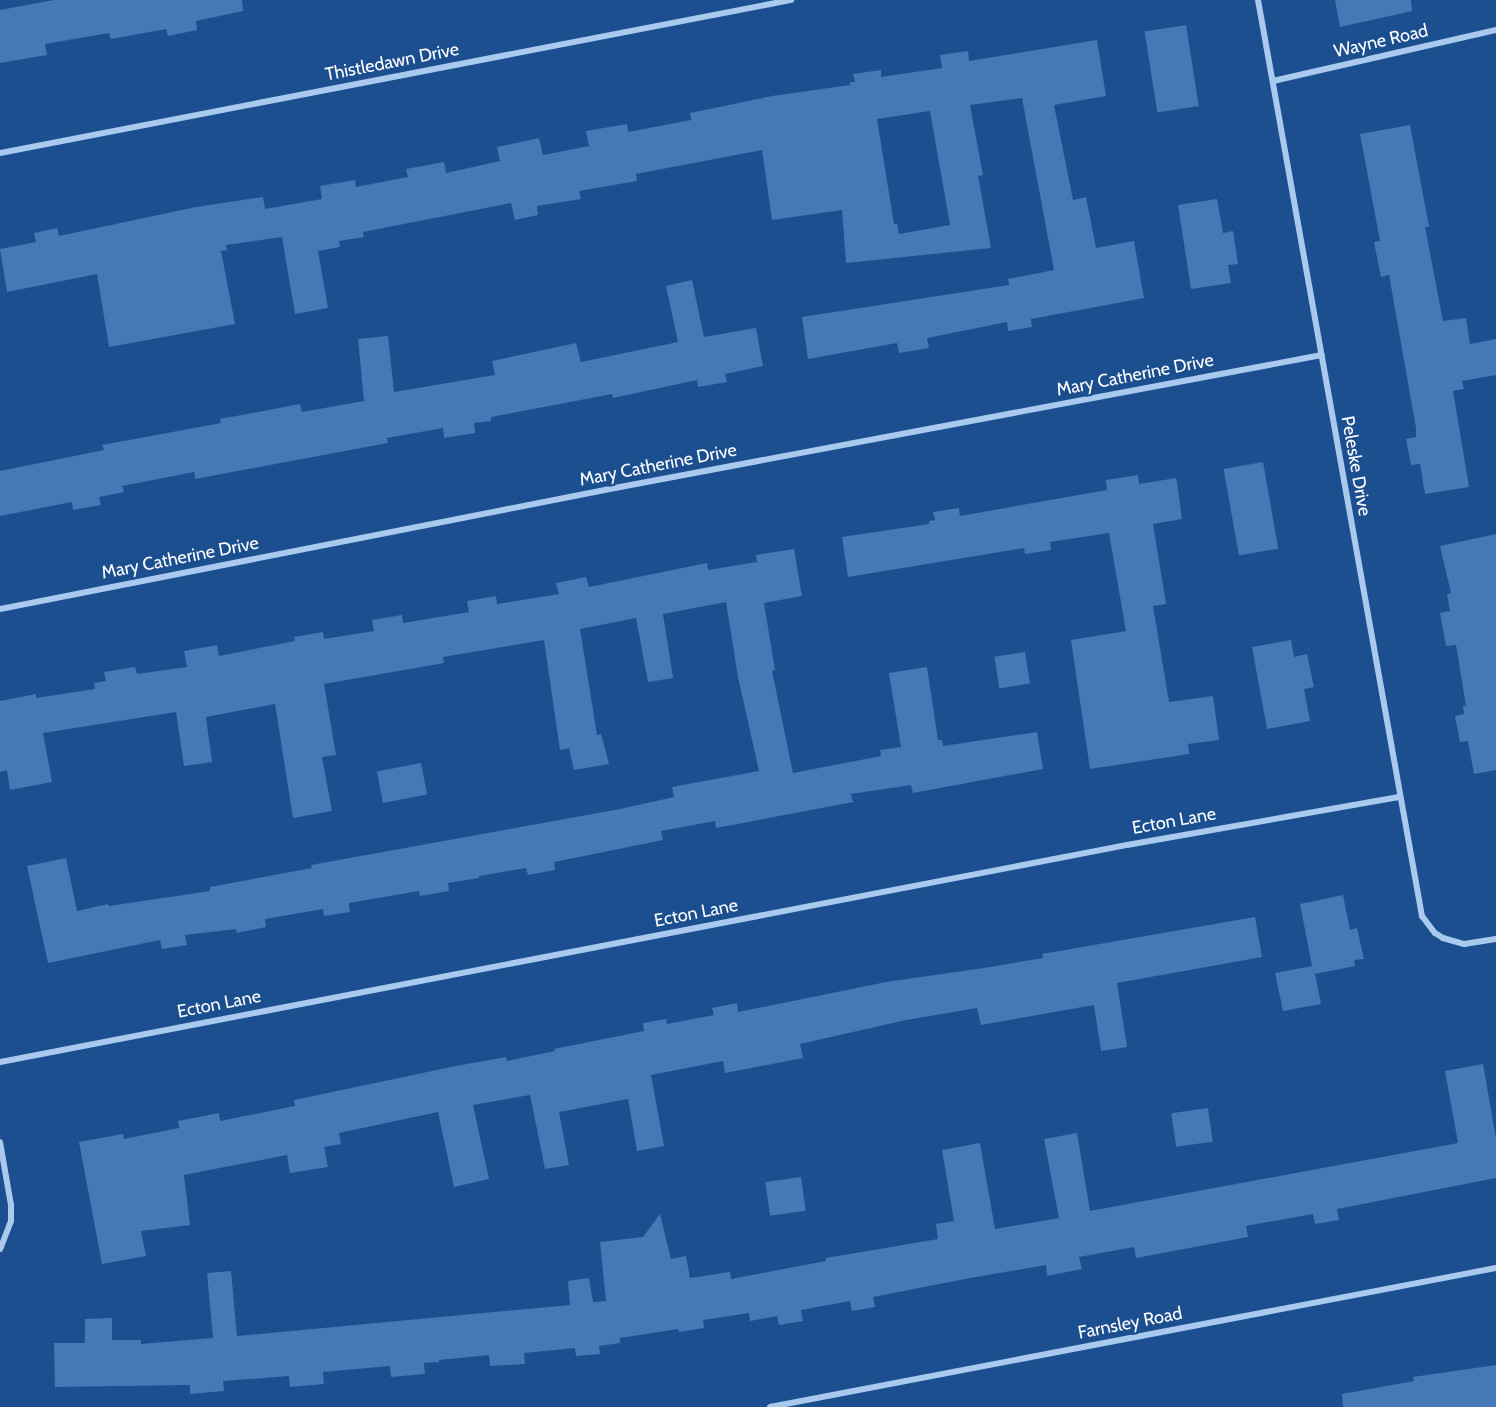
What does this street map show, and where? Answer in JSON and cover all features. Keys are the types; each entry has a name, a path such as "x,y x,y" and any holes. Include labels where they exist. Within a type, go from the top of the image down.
{"street":[{"name":"Thistledawn Drive","path":"0,153 791,0"},
{"name":"Peleske Drive","path":"1258,0 1422,916 1435,933 1443,938 1464,944 1496,939"},
{"name":"Wayne Road","path":"1273,81 1496,30"},
{"name":"Mary Catherine Drive","path":"0,609 644,483 1322,355"},
{"name":"Ecton Lane","path":"0,1062 1127,845 1399,797"},
{"path":"0,1142 11,1204 11,1221 0,1249"},
{"name":"Farnsley Road","path":"770,1407 1496,1268"}],"building":[{"path":"54,0 242,0 243,11 196,21 197,30 168,36 166,29 111,39 109,33 45,44 47,55 0,63 0,10"},
{"path":"1335,0 1411,0 1412,11 1340,27"},
{"path":"1186,25 1199,106 1157,113 1145,32"},
{"path":"1097,40 1106,96 1054,105 1073,200 1086,197 1096,248 1134,241 1144,298 1031,319 1032,327 1008,331 1007,322 927,338 929,348 899,353 897,343 808,359 802,317 1009,285 1008,279 1054,270 1022,98 970,105 983,175 978,176 991,248 846,263 842,210 772,220 762,150 636,174 637,181 579,191 581,199 537,206 538,215 515,220 511,203 363,232 364,237 339,241 340,247 318,251 328,308 295,314 282,237 226,245 227,250 221,251 235,324 109,347 97,274 7,292 0,249 36,242 34,233 57,228 59,236 196,207 263,197 265,209 322,199 320,186 355,180 356,187 408,177 406,169 444,162 446,173 500,161 497,147 539,138 543,155 589,146 586,131 627,124 628,132 691,120 690,113 772,96 850,85 850,82 855,82 853,74 881,70 881,77 942,68 940,55 968,51 969,61","holes":["930,111 950,225 899,234 897,224 894,224 877,119"]},
{"path":"1410,125 1429,227 1425,227 1443,321 1466,318 1470,344 1496,339 1496,375 1462,381 1464,389 1453,391 1469,487 1425,494 1420,464 1411,465 1406,439 1416,437 1416,428 1389,275 1381,277 1374,242 1380,241 1360,134"},
{"path":"1217,199 1223,233 1233,231 1238,264 1228,265 1231,283 1191,289 1178,205"},
{"path":"692,280 704,337 756,328 763,366 725,374 727,382 698,387 697,380 613,398 612,394 491,417 491,421 474,423 475,433 444,438 443,428 387,438 388,443 195,479 194,472 122,486 124,492 99,497 101,505 73,510 72,502 0,516 0,471 104,450 102,445 221,423 220,419 300,404 302,412 364,401 358,339 388,336 394,392 495,375 492,361 576,343 581,362 678,342 666,286"},
{"path":"1263,462 1278,549 1239,556 1224,469"},
{"path":"1138,475 1139,484 1176,478 1177,482 1182,519 1153,524 1166,604 1153,606 1169,702 1213,696 1219,740 1188,744 1189,754 1090,769 1071,640 1126,631 1109,533 1050,542 1051,550 1025,554 1024,548 848,577 842,537 929,524 929,521 935,520 933,512 959,508 960,516 1107,490 1106,480"},
{"path":"1496,534 1496,770 1474,774 1468,741 1460,742 1455,716 1464,714 1463,706 1466,706 1456,645 1446,646 1440,613 1450,611 1447,594 1451,593 1440,546"},
{"path":"794,549 802,596 764,603 775,670 772,671 793,773 881,756 880,750 901,747 889,673 927,667 938,740 942,740 943,746 1037,732 1043,769 913,793 911,785 851,794 853,802 716,828 715,821 661,831 663,840 554,862 555,870 528,875 526,868 479,876 479,878 448,883 449,891 420,896 419,891 349,903 350,912 324,916 323,909 265,919 266,927 237,933 236,929 185,935 187,945 162,949 160,940 48,963 27,866 66,858 77,911 108,904 109,906 210,891 210,887 312,868 311,865 620,809 674,797 672,787 759,771 738,677 726,602 663,614 673,678 648,682 636,618 580,629 597,735 601,734 609,764 574,770 569,748 560,750 544,640 443,657 444,663 324,684 336,755 322,757 332,811 293,818 275,704 206,717 212,762 184,766 176,712 43,733 52,782 10,790 7,770 0,772 0,701 36,694 36,698 95,689 94,683 106,681 104,672 135,667 137,674 187,667 184,651 217,645 219,656 295,641 294,637 323,632 324,639 374,631 372,620 402,615 403,623 469,612 467,601 496,596 497,604 559,594 556,583 586,577 589,587 707,563 708,570 757,562 756,555"},
{"path":"1291,640 1294,657 1307,654 1314,687 1304,689 1310,721 1267,729 1252,647"},
{"path":"1025,652 1030,684 999,688 994,657"},
{"path":"421,763 427,794 383,803 377,772"},
{"path":"1343,895 1350,930 1357,928 1364,959 1354,960 1355,966 1315,974 1321,1004 1283,1011 1275,973 1312,966 1300,904"},
{"path":"1255,917 1262,957 1117,983 1127,1047 1101,1051 1094,1005 981,1025 977,1008 906,1020 800,1044 803,1058 725,1073 723,1061 651,1075 664,1146 637,1151 628,1099 559,1112 569,1165 545,1169 530,1095 473,1105 489,1179 454,1187 438,1112 339,1133 341,1144 324,1147 328,1167 290,1173 287,1155 184,1175 190,1225 141,1231 146,1256 102,1264 79,1142 123,1134 124,1139 179,1128 178,1121 219,1113 220,1121 295,1106 294,1100 456,1066 506,1057 507,1061 644,1031 643,1023 666,1019 667,1024 714,1015 712,1008 737,1003 738,1012 886,982 1043,958 1042,954"},
{"path":"1483,1064 1496,1138 1496,1178 1337,1209 1339,1220 1315,1224 1313,1214 1246,1226 1248,1237 1136,1258 1134,1247 1079,1257 1082,1269 1047,1276 1046,1265 970,1278 873,1297 875,1307 852,1311 850,1301 801,1310 803,1321 779,1325 777,1316 750,1321 749,1313 703,1320 704,1328 679,1332 678,1329 620,1338 620,1343 599,1346 600,1354 576,1356 575,1348 524,1353 525,1364 490,1366 489,1355 424,1363 425,1374 391,1377 390,1366 323,1372 324,1384 290,1387 289,1376 223,1381 224,1391 190,1394 190,1385 55,1387 54,1343 85,1343 85,1319 112,1318 112,1340 141,1340 141,1344 213,1338 207,1273 231,1271 237,1336 570,1305 568,1281 589,1278 593,1302 606,1301 600,1242 643,1237 660,1214 671,1259 686,1256 690,1278 730,1272 731,1279 826,1261 826,1258 938,1239 936,1224 954,1221 942,1150 980,1143 995,1229 1059,1218 1044,1139 1077,1133 1090,1211 1458,1143 1445,1071"},
{"path":"1208,1108 1213,1142 1176,1147 1171,1113"},
{"path":"801,1177 806,1211 770,1216 765,1182"},
{"path":"1496,1365 1496,1407 1343,1407 1342,1394 1414,1381 1413,1377"}]}
